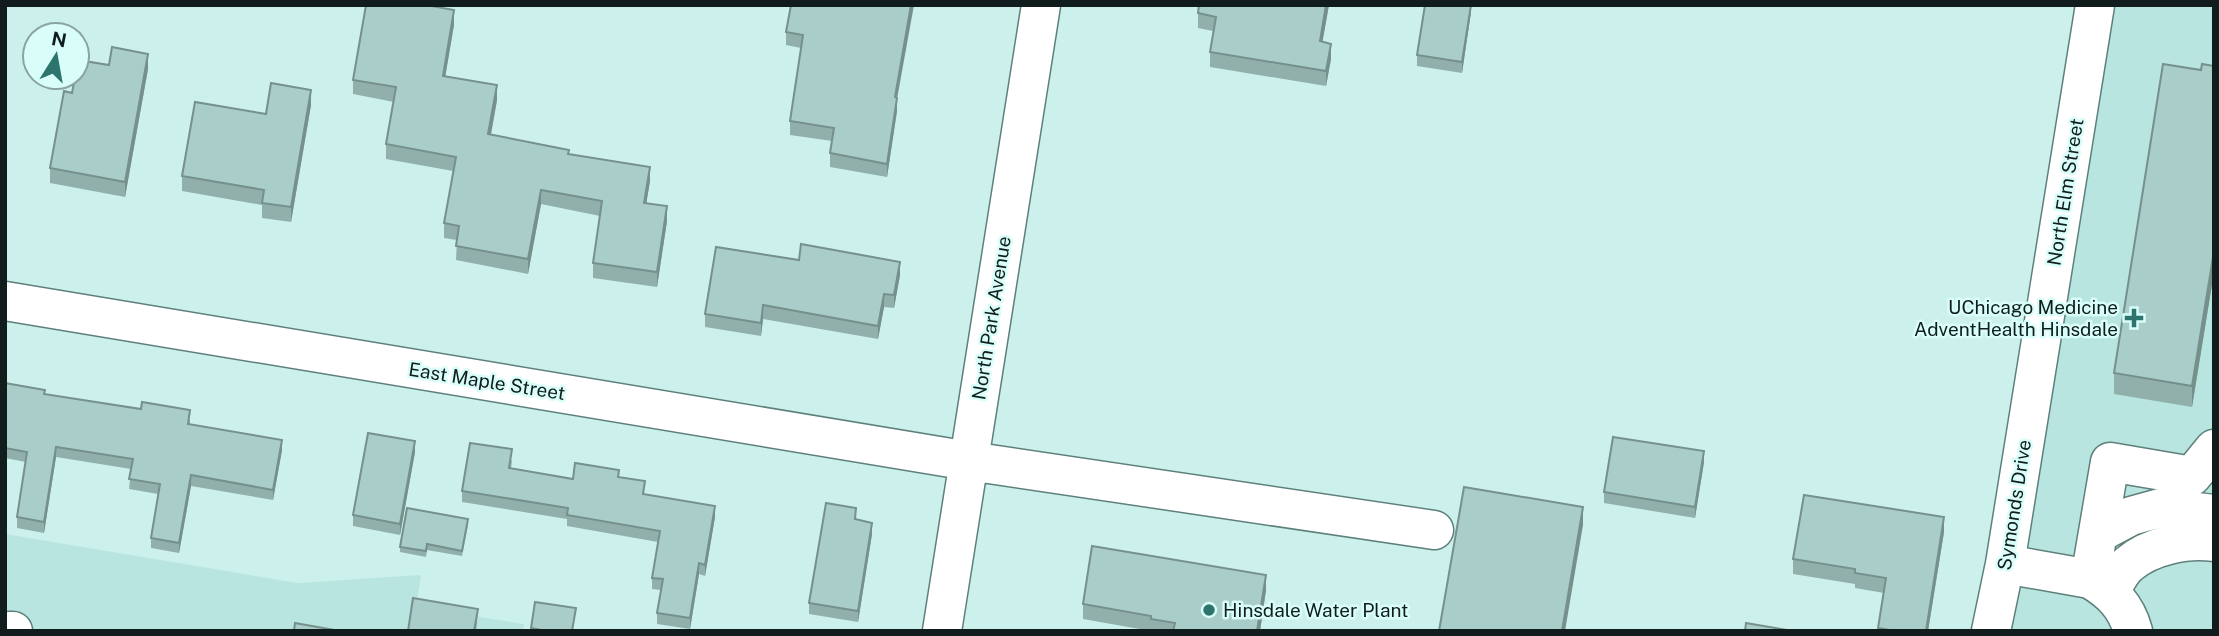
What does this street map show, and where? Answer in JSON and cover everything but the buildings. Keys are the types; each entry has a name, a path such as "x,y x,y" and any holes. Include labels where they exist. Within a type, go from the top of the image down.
{"street":[{"name":"North Park Avenue","path":"942,631 1041,5"},
{"name":"North Elm Street","path":"2034,379 2095,5"},
{"name":"East Maple Street","path":"5,301 969,461 1434,530"},
{"name":"Symonds Drive","path":"1991,631 2034,379"},
{"path":"2100,585 2099,533 2110,462 2192,476 2214,449"},
{"path":"2099,533 2131,516 2160,508 2214,514"},
{"path":"2100,585 2143,555 2199,540 2214,541"},
{"path":"2004,564 2100,585 2125,609 2133,631"}],"shaded area":[{"name":"UChicago Medicine AdventHealth Hinsdale","path":"2101,5 2214,5 2214,631 2009,631"},
{"path":"5,534 298,583 421,575 416,607 524,624 523,631 5,631"}],"place":[{"name":"UChicago Medicine AdventHealth Hinsdale","path":"2134,318"},
{"name":"Hinsdale Water Plant","path":"1209,610"}]}
